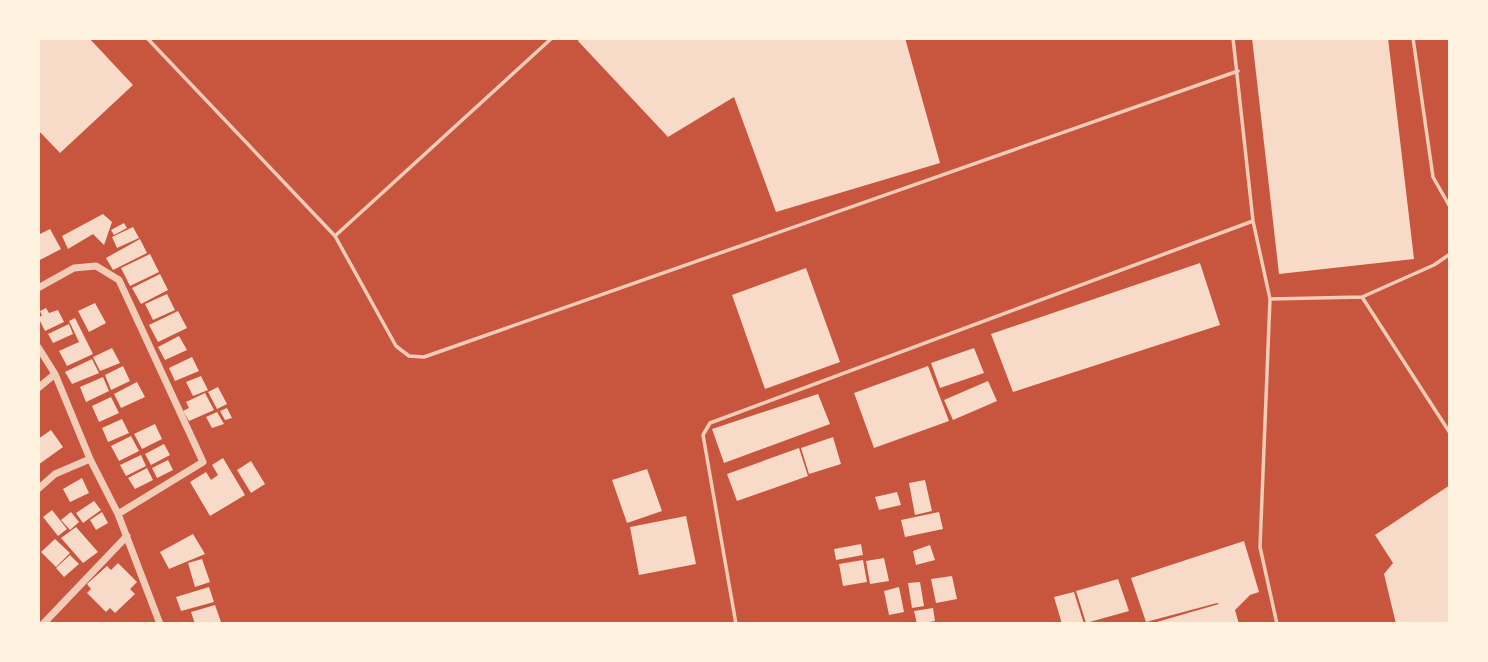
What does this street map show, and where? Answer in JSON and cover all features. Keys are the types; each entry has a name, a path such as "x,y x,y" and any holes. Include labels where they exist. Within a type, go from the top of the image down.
{"street":[{"path":"38,288 74,268 96,266 119,280 203,462 118,514"},
{"path":"38,347 55,374 89,459 118,514 160,624"},
{"path":"38,388 55,374"},
{"path":"38,489 55,474 89,459"},
{"path":"43,624 127,536"}],"lane":[{"path":"147,38 335,236 396,346 409,356 424,357 1238,71"},
{"path":"335,236 552,38"},
{"path":"1233,38 1253,220 1270,299 1260,547 1277,624"},
{"path":"1413,38 1433,177 1450,207"},
{"path":"736,624 703,435 710,423 1253,220"},
{"path":"1270,299 1362,297 1434,265 1450,254"},
{"path":"1362,297 1450,433"}],"building":[{"path":"38,38 89,38 133,85 60,153 38,130"},
{"path":"580,38 905,38 940,163 776,212 734,97 668,137 578,41"},
{"path":"1252,38 1388,38 1414,259 1279,274"},
{"path":"103,214 112,222 104,245 93,234 68,249 62,236"},
{"path":"124,223 127,228 114,235 111,230"},
{"path":"133,227 139,238 117,248 112,237"},
{"path":"50,229 61,249 38,261 38,235"},
{"path":"140,239 147,253 113,270 106,258"},
{"path":"150,254 159,272 130,286 121,268"},
{"path":"1200,263 1220,325 1013,392 991,334"},
{"path":"806,268 840,362 765,389 732,295"},
{"path":"160,274 168,290 141,304 132,288"},
{"path":"167,294 175,310 153,320 145,304"},
{"path":"95,303 106,323 89,332 78,311"},
{"path":"46,308 49,313 58,310 64,322 45,331 38,317 42,316 40,311"},
{"path":"178,311 187,328 158,342 149,325"},
{"path":"75,318 93,354 67,366 59,351 79,342 69,321"},
{"path":"69,324 73,334 53,343 48,334"},
{"path":"179,336 187,350 165,360 158,347"},
{"path":"112,348 120,363 100,371 93,357"},
{"path":"974,348 984,373 940,388 931,363"},
{"path":"192,357 199,371 175,381 169,368"},
{"path":"92,359 99,373 72,384 65,372"},
{"path":"123,366 130,381 111,390 105,375"},
{"path":"928,366 949,421 874,448 854,393"},
{"path":"201,376 208,390 193,396 186,382"},
{"path":"103,377 109,391 86,402 80,387"},
{"path":"988,381 997,401 953,420 944,400"},
{"path":"137,382 145,397 121,408 114,394"},
{"path":"218,387 227,404 217,409 208,392"},
{"path":"205,393 214,410 189,421 183,411 189,408 186,402"},
{"path":"818,394 830,424 724,463 712,429"},
{"path":"111,397 119,413 99,422 92,406"},
{"path":"227,408 232,418 225,420 220,411"},
{"path":"217,412 224,424 212,428 206,417"},
{"path":"122,419 129,433 108,442 102,428"},
{"path":"155,424 162,439 142,449 134,434"},
{"path":"51,430 63,447 38,465 38,439"},
{"path":"131,436 139,451 119,461 111,446"},
{"path":"833,437 841,464 809,474 801,448"},
{"path":"164,444 170,455 151,465 145,454"},
{"path":"799,448 808,476 737,501 727,474"},
{"path":"141,455 146,466 126,476 120,465"},
{"path":"223,458 245,495 210,516 190,482 206,472 211,480 218,475 212,465"},
{"path":"168,460 173,470 157,478 152,468"},
{"path":"251,461 265,484 251,493 237,470"},
{"path":"147,468 153,480 135,489 128,478"},
{"path":"647,469 662,511 627,523 612,480"},
{"path":"82,478 89,493 70,502 63,489"},
{"path":"925,480 932,511 915,515 909,483"},
{"path":"1450,485 1450,624 1396,624 1384,574 1393,563 1375,535"},
{"path":"897,492 901,505 879,510 875,497"},
{"path":"94,501 101,510 83,523 76,513"},
{"path":"52,510 67,529 58,536 43,517"},
{"path":"71,512 79,522 70,530 61,520"},
{"path":"102,512 108,523 96,530 90,520"},
{"path":"939,512 943,529 905,537 901,520"},
{"path":"686,516 696,564 639,575 630,527"},
{"path":"76,527 98,552 83,563 61,538"},
{"path":"193,534 205,554 169,569 160,552"},
{"path":"55,539 70,553 56,567 41,552"},
{"path":"1244,541 1259,592 1250,595 1235,610 1239,624 1150,624 1219,604 1217,603 1146,622 1131,578"},
{"path":"861,544 863,555 836,560 834,549"},
{"path":"930,545 935,560 916,565 913,551"},
{"path":"70,555 79,564 64,577 56,568"},
{"path":"884,558 889,581 870,584 866,561"},
{"path":"202,559 210,582 195,587 188,563"},
{"path":"863,560 867,582 843,586 839,564"},
{"path":"118,563 137,582 130,589 135,594 115,613 110,608 106,612 87,593 91,589 87,584 107,566 111,570"},
{"path":"952,576 957,599 936,603 931,579"},
{"path":"1118,579 1129,611 1086,623 1076,591"},
{"path":"920,582 924,606 912,608 908,583"},
{"path":"209,587 214,602 181,611 176,597"},
{"path":"899,587 904,612 889,615 884,591"},
{"path":"1074,592 1084,624 1062,624 1054,597"},
{"path":"215,605 221,622 195,624 191,612"},
{"path":"933,608 935,621 917,624 914,611"}]}
